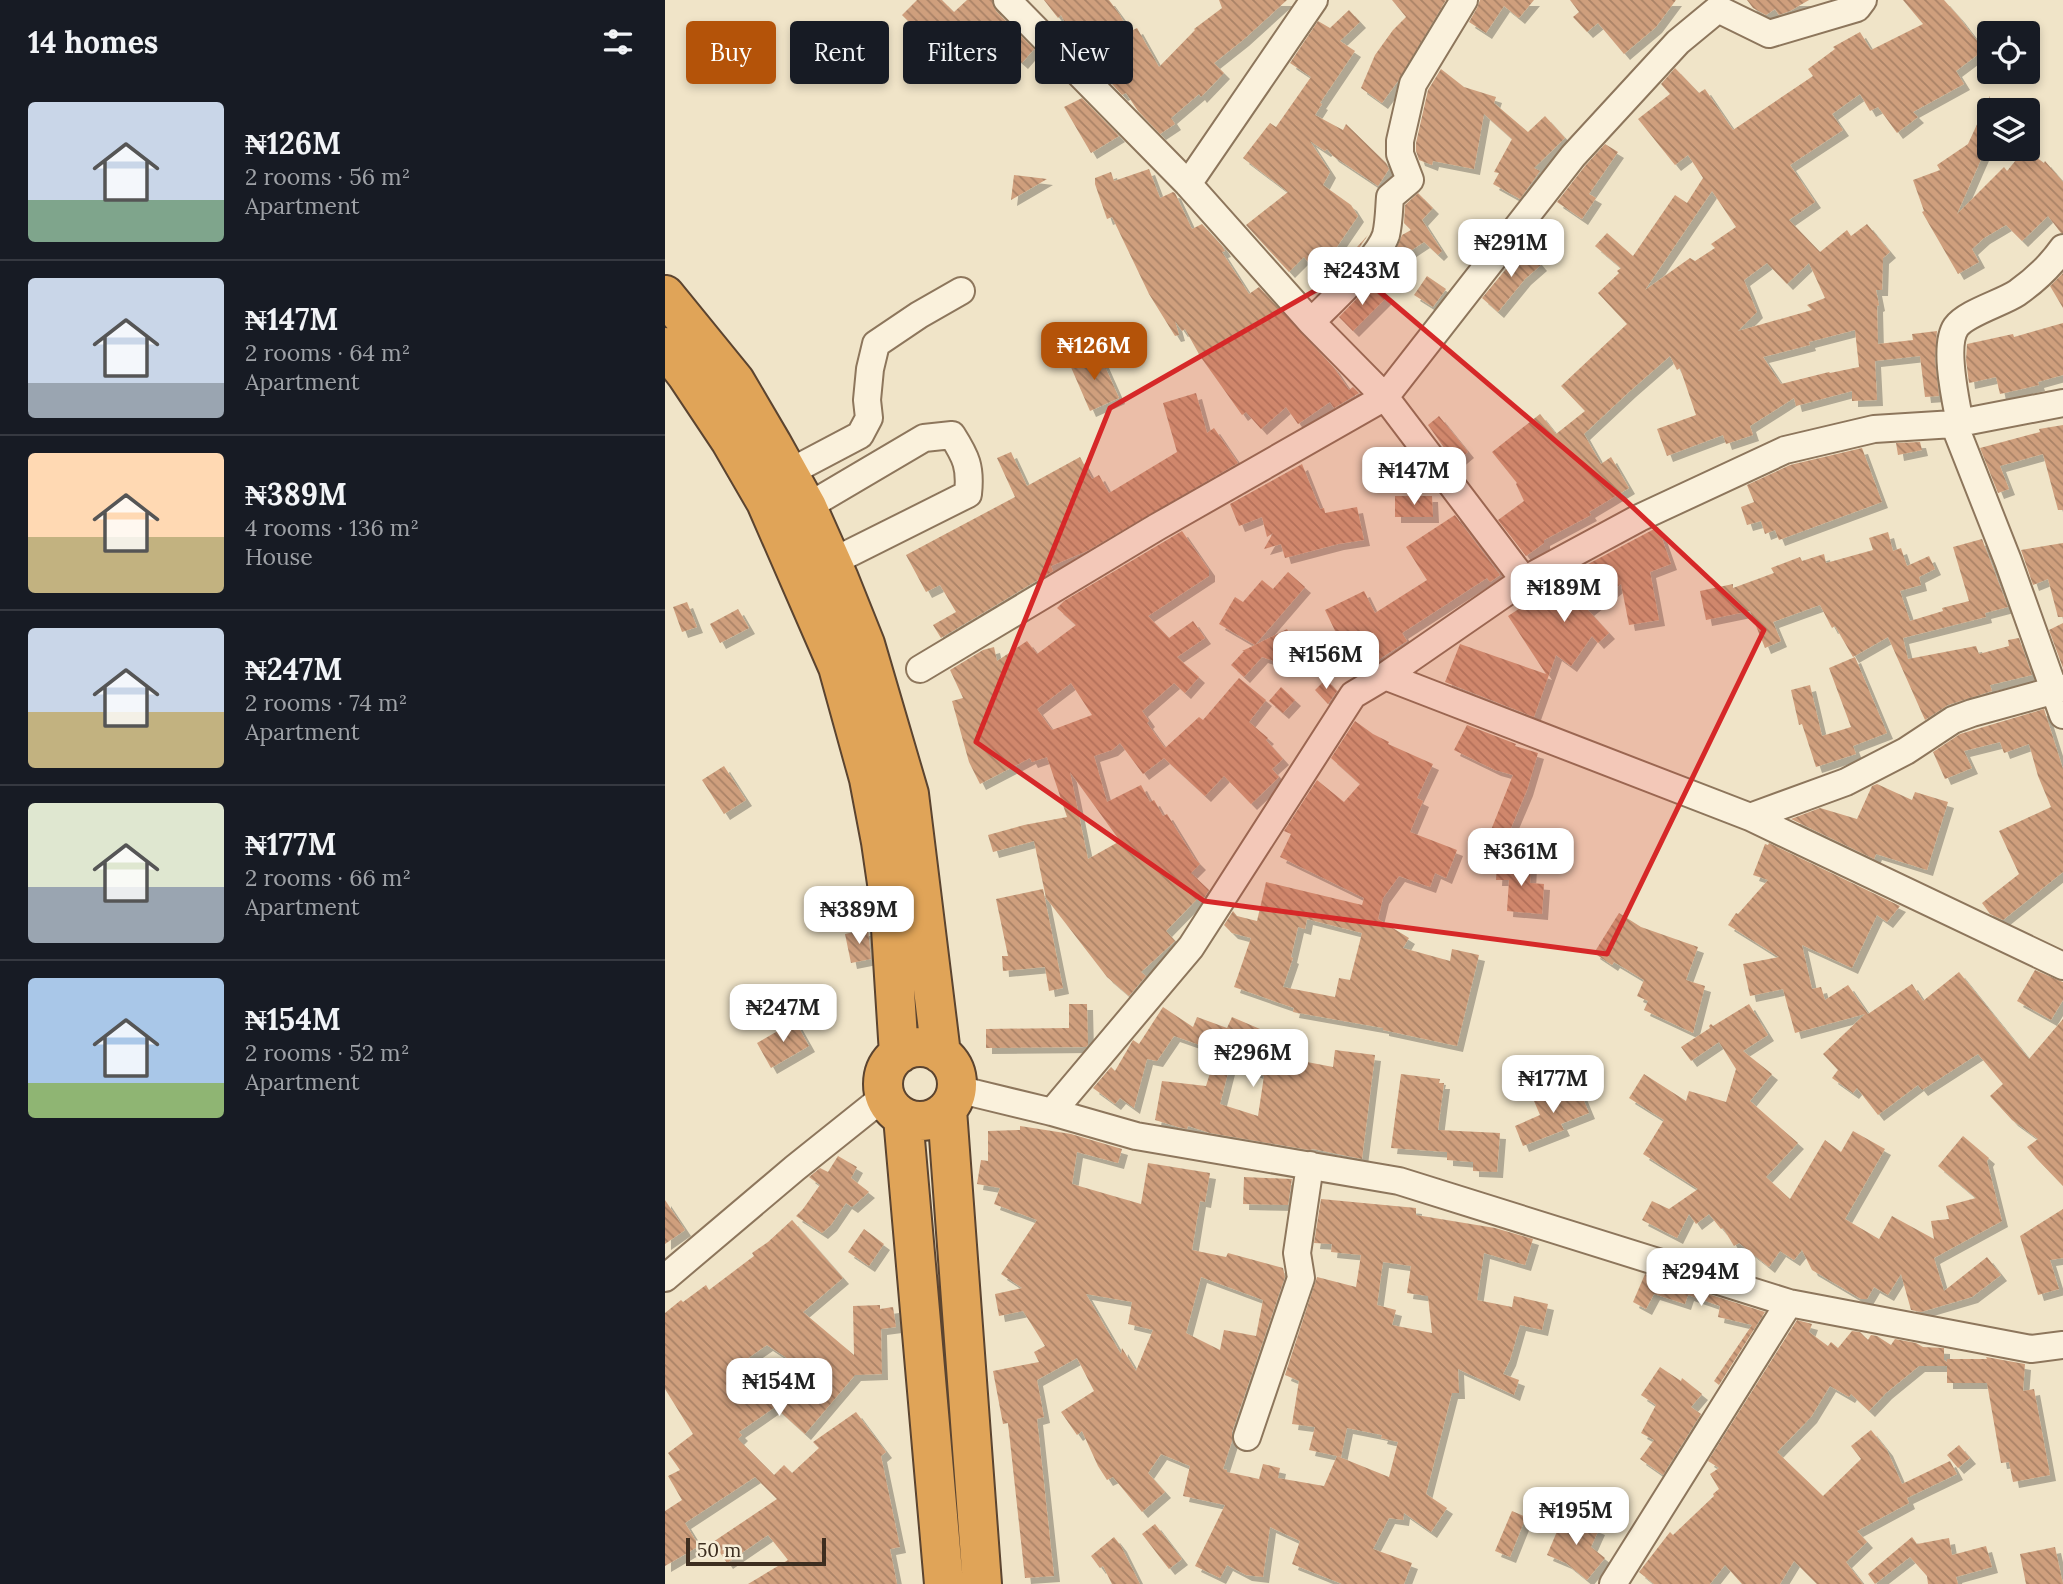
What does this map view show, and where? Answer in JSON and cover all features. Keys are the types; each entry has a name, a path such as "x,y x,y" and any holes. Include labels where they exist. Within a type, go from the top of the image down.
{"highway":[{"path":"665,295 735,381 788,473 832,562 865,644 909,794 941,1054"},
{"path":"665,347 730,440 766,502 838,667 869,779 881,842 889,897 899,1054"},
{"path":"944,1584 894,1107 884,1078 887,1069 899,1054 915,1048 941,1054 952,1065 957,1080 952,1100 982,1584"},
{"path":"894,1107 921,1122 931,1120 952,1100"}],"street":[{"path":"1007,0 1188,184 1311,322 1385,397 1524,580"},
{"path":"1188,184 1314,0"},
{"path":"1311,322 1381,246 1387,228 1390,197 1410,180 1401,154 1400,141 1413,84 1464,0"},
{"path":"920,669 1157,527 1385,397 1573,156 1678,42 1718,9 1769,34 1857,8 1863,0"},
{"path":"1750,817 1846,782 1906,751 1953,720 1972,713 2060,698 1957,424 1952,343 1956,327 1974,314 2016,294 2055,260 2063,248"},
{"path":"788,473 860,435 869,418 867,400 876,344 961,291"},
{"path":"1052,1112 1191,947 1353,695 1524,580 1639,518 1785,450 1874,429 1957,424 2063,403"},
{"path":"807,507 924,438 952,435 966,456 970,473 968,494 832,562"},
{"path":"1385,676 1750,817 2063,966"},
{"path":"952,1100 1052,1112 1136,1136 1399,1181 1789,1303 2031,1349 2063,1345"},
{"path":"665,1278 795,1168 894,1107"},
{"path":"1247,1437 1301,1278 1297,1253 1310,1165"},
{"path":"1612,1584 1789,1303"}],"highlighted area":[{"path":"1353,269 1625,500 1764,630 1607,954 1204,901 976,742 1110,408"}],"building":[{"path":"917,0 942,0 954,12 967,0 992,0 996,11 1006,21 908,21 902,15"},
{"path":"1044,0 1109,0 1123,21 1064,21 1061,15 1058,18"},
{"path":"1219,0 1287,0 1214,63 1224,73 1201,97 1199,94 1171,118 1175,124 1160,134 1138,111 1126,93 1122,95 1112,84 1133,84 1133,30 1137,28 1159,67 1194,29 1222,8"},
{"path":"1392,0 1446,0 1382,103 1361,88 1375,55 1406,17"},
{"path":"1480,0 1534,0 1519,18 1504,6 1486,33 1469,22"},
{"path":"1570,0 1676,0 1656,27 1624,54 1598,23 1587,32 1573,17 1579,12"},
{"path":"1747,0 1809,0 1779,15 1775,9 1766,15 1753,8"},
{"path":"1903,0 1944,0 1977,41 1977,55 1956,71 1964,84 1913,112 1918,117 1897,133 1878,107 1870,111 1860,94 1832,114 1843,130 1790,165 1815,202 1789,220 1820,252 1847,230 1851,236 1867,224 1890,252 1883,258 1882,290 1876,290 1879,305 1878,344 1913,340 1912,334 1937,331 1935,360 1939,396 1925,397 1920,356 1875,361 1877,400 1852,401 1852,391 1796,406 1794,398 1750,426 1753,435 1726,444 1723,435 1667,456 1657,429 1696,415 1680,368 1677,370 1670,356 1584,434 1601,464 1611,457 1629,488 1589,512 1591,515 1544,540 1544,543 1526,556 1498,520 1524,501 1517,483 1492,452 1540,414 1556,434 1585,411 1561,386 1627,324 1598,293 1621,268 1595,246 1607,233 1633,256 1675,195 1687,203 1703,178 1688,155 1675,165 1638,119 1670,94 1661,84 1675,68 1699,93 1705,89 1733,130 1813,76 1808,69 1835,49 1833,47 1860,32 1871,50 1923,24","holes":["1712,191 1736,227 1711,244 1715,248 1695,261 1690,258 1645,290","1767,263 1787,284 1809,263 1825,298 1807,305 1812,310 1738,331 1757,312 1744,280","1855,330 1859,367 1781,384 1763,357"]},
{"path":"1349,10 1360,22 1340,41 1355,51 1320,103 1322,104 1315,115 1343,130 1346,124 1389,169 1378,186 1333,156 1327,149 1325,151 1310,141 1330,172 1323,185 1351,205 1358,216 1326,263 1335,271 1368,235 1352,258 1320,291 1317,287 1324,281 1304,257 1289,272 1246,225 1288,192 1243,158 1270,123 1276,127 1311,77 1290,63 1318,21 1330,28"},
{"path":"1021,36 1034,49 1021,62"},
{"path":"1441,69 1464,87 1496,97 1494,103 1528,132 1545,116 1565,138 1534,168 1540,171 1520,199 1493,184 1499,173 1494,172 1512,139 1484,114 1474,169 1433,161 1432,165 1419,160 1416,143 1428,90"},
{"path":"1082,98 1119,136 1091,153 1064,107"},
{"path":"1977,124 1977,161 1980,161 1957,214 2004,167 2007,171 2015,161 2040,160 2044,163 2045,161 2063,182 2063,233 2048,216 2022,241 2006,225 1972,249 1979,262 1958,274 1922,212 1924,211 1913,180 1940,170 1937,165 1968,144"},
{"path":"1605,144 1618,152 1589,194 1596,198 1582,219 1557,202"},
{"path":"1149,169 1160,198 1175,193 1192,229 1202,224 1222,246 1225,251 1222,252 1249,294 1259,287 1334,368 1349,390 1353,387 1359,393 1334,408 1330,402 1298,424 1286,407 1261,429 1246,412 1242,415 1200,356 1185,329 1182,331 1175,321 1179,335 1175,336 1149,294 1112,217 1107,219 1095,178 1111,172 1114,181"},
{"path":"1014,175 1047,179 1011,200"},
{"path":"1418,193 1433,208 1422,220 1442,251 1438,255 1424,242 1383,269 1395,252 1402,235 1411,230 1404,223 1405,205"},
{"path":"1525,246 1541,265 1525,279 1498,312 1482,298"},
{"path":"2063,273 2063,308 2050,286"},
{"path":"1427,276 1446,289 1433,307 1414,295"},
{"path":"1371,284 1386,298 1353,331 1339,317"},
{"path":"2063,323 2063,375 2038,382 2039,385 2000,394 1996,377 1969,383 1967,344 2013,334 2014,337"},
{"path":"1099,353 1119,398 1090,411 1070,365"},
{"path":"1196,393 1207,433 1214,428 1238,463 1087,551 1051,566 1053,571 941,638 933,625 956,612 940,585 926,592 906,555 1015,497 997,458 1011,452 1027,486 1080,457 1092,479 1099,475 1109,493 1177,452 1163,403"},
{"path":"1439,416 1468,452 1455,463 1428,425"},
{"path":"2063,425 2063,510 2058,510 2043,454 2000,466 2009,489 1998,493 1980,448 2040,432 2039,429"},
{"path":"1920,442 1922,450 1898,455 1896,443"},
{"path":"1862,448 1882,502 1779,540 1775,530 1765,534 1761,521 1747,525 1741,507 1754,502 1747,485 1790,465"},
{"path":"1302,464 1320,509 1324,508 1325,513 1357,507 1364,540 1285,558 1281,544 1264,549 1273,533 1267,537 1262,517 1239,526 1230,504"},
{"path":"1395,496 1432,496 1433,517 1395,517"},
{"path":"1455,515 1500,575 1490,582 1487,578 1402,633 1407,641 1363,670 1344,637 1339,639 1325,610 1364,591 1375,613 1427,580 1406,547"},
{"path":"1658,527 1671,564 1650,572 1659,620 1629,625 1621,584 1588,610 1609,633 1598,643 1592,636 1571,666 1556,655 1534,717 1445,682 1460,644 1546,674 1508,616 1554,586 1552,584 1558,580"},
{"path":"1182,531 1209,570 1209,576 1148,616 1169,638 1193,621 1205,638 1177,657 1199,677 1185,693 1174,683 1142,711 1149,721 1147,723 1165,748 1199,717 1203,720 1239,678 1266,700 1249,722 1268,738 1266,740 1283,759 1272,769 1279,777 1251,804 1224,776 1205,796 1164,758 1143,774 1120,743 1112,750 1094,756 1107,802 1141,785 1150,802 1154,800 1163,816 1167,814 1200,864 1191,873 1209,890 1202,901 1199,897 1166,931 1175,941 1141,972 1146,976 1129,996 1107,977 1046,898 1034,841 993,852 988,835 1067,817 1047,757 1032,762 1030,758 980,784 969,762 952,701 963,698 950,670 983,650 994,647 997,661 1027,641 1037,654 1076,625 1057,608 1064,601","holes":["1071,683 1092,715 1052,730 1037,709","1070,772 1120,841 1088,859 1083,835"]},
{"path":"1888,532 1893,551 1901,548 1907,566 1929,556 1935,569 1919,577 1921,585 1900,591 1910,621 1969,601 1953,547 1982,539 2008,607 1985,613 1986,617 1903,638 1908,659 1976,646 1979,654 2009,646 2008,640 2019,638 2032,675 1990,685 1992,691 1948,705 1925,720 1888,637 1853,657 1835,626 1832,628 1820,605 1773,622 1781,641 1765,648 1750,611 1706,620 1700,591 1733,584 1733,588 1774,573 1771,568 1800,557 1802,561 1824,554 1826,563 1873,550 1869,538"},
{"path":"2063,543 2063,617 2058,617 2048,579 2033,585 2021,550"},
{"path":"1288,572 1305,587 1255,645 1219,624 1235,597 1243,602 1262,580 1273,589"},
{"path":"687,602 697,627 682,632 673,607"},
{"path":"738,609 749,628 720,643 710,624"},
{"path":"2063,623 2063,668 2049,630"},
{"path":"1287,629 1278,641 1285,643 1279,663 1262,657 1244,677 1231,665 1242,651"},
{"path":"1855,657 1887,733 1853,746 1856,754 1816,767 1802,724 1799,725 1791,690 1810,685 1822,736 1851,727 1829,668"},
{"path":"1326,679 1337,691 1328,704 1315,690"},
{"path":"1281,687 1295,700 1283,713 1269,701"},
{"path":"2044,709 2063,769 2063,872 2003,920 1990,914 1982,903 2019,874 1999,831 2051,807 2029,744 2004,753 2000,742 1964,751 1972,768 1945,779 1933,752 1960,734"},
{"path":"1355,721 1389,742 1388,744 1433,764 1417,798 1423,801 1410,832 1457,850 1446,878 1435,873 1430,887 1399,876 1383,898 1378,919 1409,938 1403,948 1450,961 1452,949 1479,955 1457,1046 1383,1028 1293,1012 1294,1008 1234,987 1251,938 1232,933 1224,925 1233,911 1237,916 1257,921 1266,882 1362,905 1364,898 1280,857 1291,834 1284,831 1317,780 1344,802 1360,784 1331,758","holes":["1307,919 1362,933 1350,980 1339,978 1335,997 1283,987 1293,958 1291,957 1298,927 1305,929"]},
{"path":"1467,725 1538,753 1527,790 1505,842 1489,835 1513,775 1495,770 1454,750"},
{"path":"724,766 746,800 724,814 702,780"},
{"path":"1877,784 1912,800 1915,792 1948,802 1927,870 1876,854 1874,859 1791,819 1820,808 1857,819 1872,786"},
{"path":"1769,843 1900,906 1887,922 1877,915 1852,968 1802,945 1812,989 1821,987 1825,1000 1848,985 1868,1014 1912,984 1923,1001 1959,972 2029,1059 2063,1019 2063,1186 2027,1147 2038,1139 2012,1120 1990,1096 2003,1084 1978,1054 1922,1090 1918,1085 1878,1115 1857,1088 1853,1093 1832,1078 1838,1070 1823,1054 1865,1014 1795,1033 1783,989 1750,996 1743,964 1779,957 1728,925 1768,880 1753,875 1765,844"},
{"path":"1497,861 1531,863 1530,883 1544,884 1542,914 1507,911 1509,880 1496,880"},
{"path":"1043,889 1063,988 1049,991 1045,967 1003,971 1002,956 1008,956 996,899"},
{"path":"1619,913 1641,927 1698,947 1686,980 1705,986 1693,1033 1644,1010 1648,1001 1637,996 1644,980 1594,953"},
{"path":"868,929 871,959 851,963 845,934"},
{"path":"2035,970 2063,982 2063,1000 2051,1020 2017,1001"},
{"path":"1069,1004 1087,1004 1086,1047 986,1048 986,1029 1069,1028"},
{"path":"1749,1004 1768,1035 1743,1051 1772,1074 1750,1101 1798,1143 1766,1177 1790,1199 1825,1140 1841,1152 1853,1131 1885,1149 1845,1219 1879,1239 1892,1216 1934,1239 1931,1221 1949,1219 1946,1206 1976,1198 1938,1166 1963,1136 1989,1158 1987,1161 2002,1221 1934,1258 1944,1291 1987,1257 2001,1275 1972,1297 1921,1312 1911,1310 1901,1274 1888,1295 1874,1287 1867,1299 1861,1299 1812,1270 1802,1250 1794,1260 1780,1251 1769,1267 1739,1243 1734,1246 1723,1228 1721,1229 1709,1214 1696,1224 1689,1214 1677,1238 1642,1220 1652,1201 1669,1209 1698,1189 1643,1154 1664,1120 1629,1098 1644,1074 1686,1101 1689,1091 1726,1102 1736,1069 1719,1042 1691,1061 1681,1047 1710,1028 1711,1024 1713,1026"},
{"path":"1163,1007 1193,1027 1197,1017 1227,1028 1232,1017 1260,1029 1250,1051 1333,1067 1335,1050 1375,1055 1362,1159 1210,1133 1188,1126 1187,1129 1155,1120 1162,1081 1206,1086 1217,1051 1174,1036 1157,1061 1147,1059 1134,1108 1120,1098 1115,1104 1093,1088 1111,1067 1115,1071 1133,1040 1139,1044","holes":["1231,1061 1264,1076 1258,1116 1220,1104"]},
{"path":"795,1021 809,1046 771,1068 757,1043"},
{"path":"1401,1074 1440,1079 1439,1083 1444,1083 1438,1130 1500,1133 1497,1172 1473,1171 1473,1162 1447,1160 1447,1152 1391,1148"},
{"path":"1577,1084 1589,1113 1561,1124 1564,1130 1523,1146 1515,1126 1540,1115 1534,1101"},
{"path":"1020,1126 1071,1134 1122,1149 1118,1163 1077,1152 1072,1184 1141,1204 1148,1163 1210,1173 1205,1202 1200,1201 1192,1250 1226,1257 1228,1253 1283,1268 1285,1277 1232,1432 1232,1441 1223,1469 1259,1479 1263,1464 1280,1468 1278,1478 1324,1486 1337,1456 1309,1450 1315,1427 1292,1424 1299,1381 1285,1375 1317,1277 1356,1287 1361,1255 1331,1252 1332,1244 1314,1243 1321,1199 1416,1208 1416,1215 1495,1228 1533,1239 1525,1265 1484,1253 1477,1300 1512,1307 1514,1296 1548,1304 1542,1330 1520,1325 1503,1374 1519,1380 1514,1395 1458,1369 1459,1393 1452,1393 1426,1494 1447,1508 1431,1532 1404,1513 1403,1520 1389,1518 1373,1549 1412,1563 1404,1584 1342,1584 1292,1564 1300,1541 1270,1527 1263,1577 1246,1575 1227,1565 1220,1578 1195,1566 1225,1505 1183,1496 1190,1466 1161,1454 1148,1473 1165,1492 1142,1512 1113,1477 1107,1480 1082,1431 1077,1435 1061,1412 1094,1391 1077,1358 1037,1380 1044,1417 1037,1419 1054,1576 1025,1578 1008,1423 1003,1424 993,1371 1039,1362 1034,1352 1045,1346 1023,1311 999,1316 995,1294 1022,1288 1001,1274 1037,1220 994,1204 1000,1188 977,1184 981,1160 988,1161 988,1131 1020,1130","holes":["1383,1262 1411,1266 1407,1293 1428,1296 1432,1333 1392,1325 1396,1310 1377,1305","1201,1277 1263,1300 1256,1336 1224,1330 1220,1350 1186,1333","1086,1294 1132,1302 1128,1324 1153,1330 1136,1371 1122,1348 1121,1354","1347,1428 1382,1435 1381,1438 1398,1442 1389,1477 1337,1456 1341,1457"]},
{"path":"838,1156 857,1167 851,1178 869,1192 852,1207 846,1203 822,1233 796,1216 820,1185 809,1177 820,1168 828,1172"},
{"path":"1244,1177 1292,1179 1288,1205 1243,1204"},
{"path":"665,1200 685,1230 665,1244"},
{"path":"2063,1209 2063,1258 2050,1260 2059,1289 2038,1295 2020,1236"},
{"path":"792,1220 843,1278 803,1312 854,1355 853,1306 880,1305 880,1309 893,1307 896,1327 881,1329 882,1374 855,1375 805,1434 775,1407 739,1432 742,1435 738,1439 774,1475 784,1465 792,1473 819,1448 813,1442 856,1412 886,1452 881,1456 900,1547 890,1549 897,1584 748,1584 788,1560 768,1535 727,1563 713,1542 777,1499 755,1477 685,1523 699,1546 665,1566 665,1511 682,1500 668,1476 680,1470 668,1453 693,1434 665,1389 665,1313 706,1285 709,1290","holes":["767,1345 790,1360 755,1398 734,1368"]},
{"path":"864,1229 884,1244 869,1266 848,1252"},
{"path":"1645,1274 1765,1312 1719,1385 1714,1381 1752,1325 1718,1317 1720,1306 1688,1295 1685,1304 1654,1294 1646,1309 1633,1302"},
{"path":"1797,1320 1812,1324 1809,1332 1828,1346 1831,1342 1838,1348 1852,1331 1860,1332 1868,1340 1871,1335 1877,1336 1891,1345 1895,1339 1923,1347 1944,1348 1944,1360 1947,1362 1947,1359 1987,1359 1986,1357 2025,1364 2023,1391 2034,1389 2050,1475 2013,1482 2009,1462 2001,1463 1987,1383 1947,1383 1947,1366 1919,1366 1869,1411 1851,1394 1849,1397 1830,1386 1811,1417 1777,1452 1823,1496 1861,1459 1851,1446 1871,1430 1887,1450 1902,1484 1950,1461 1957,1474 1907,1498 1909,1503 1857,1531 1867,1542 1846,1562 1863,1584 1817,1584 1794,1561 1780,1584 1742,1584 1725,1565 1710,1584 1654,1584 1639,1572 1670,1532 1673,1535 1719,1489 1710,1474 1719,1468 1708,1461"},
{"path":"1660,1367 1681,1381 1682,1378 1702,1394 1691,1407 1701,1414 1663,1475 1640,1459 1654,1440 1641,1433 1656,1405 1641,1395"},
{"path":"1959,1445 1970,1458 1958,1468 1947,1455"},
{"path":"1512,1511 1526,1517 1510,1557 1495,1551"},
{"path":"1564,1515 1599,1529 1591,1547 1605,1558 1587,1580 1566,1563 1547,1555"},
{"path":"1155,1524 1182,1559 1169,1569 1142,1534"},
{"path":"1114,1537 1140,1584 1112,1584 1103,1566 1100,1568 1091,1556"},
{"path":"1912,1537 1917,1544 1949,1538 1952,1555 1986,1546 1992,1567 1956,1577 1958,1584 1928,1584 1927,1576 1910,1557 1875,1584 1868,1574"},
{"path":"2055,1547 2063,1584 2026,1584 2020,1554"}]}
